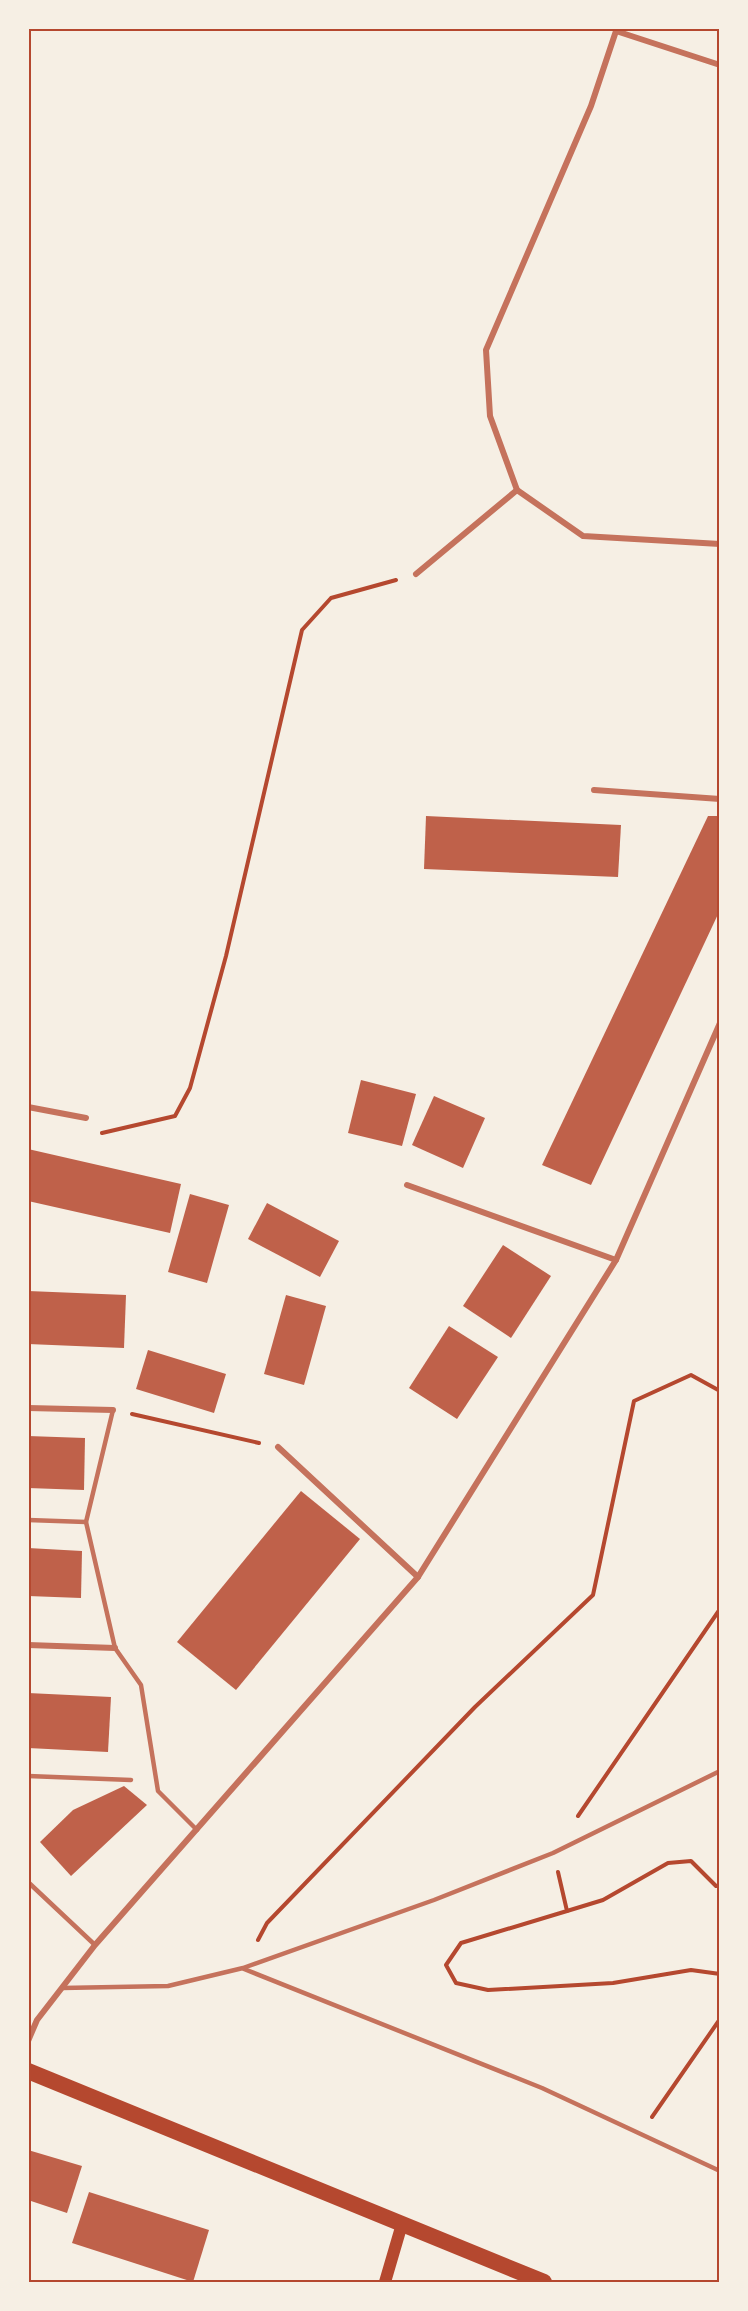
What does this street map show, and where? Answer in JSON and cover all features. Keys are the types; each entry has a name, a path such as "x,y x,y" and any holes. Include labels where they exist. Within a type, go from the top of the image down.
{"highway":[{"path":"28,2071 544,2283"}],"main road":[{"path":"385,2283 402,2224"}],"street":[{"path":"720,65 617,30 591,106 486,350 490,416 517,489 583,536 720,544"},
{"path":"416,574 517,489"},
{"path":"594,789 720,799"},
{"path":"28,2041 37,2020 95,1945 418,1577 616,1260 720,1023"},
{"path":"28,1107 86,1118"},
{"path":"407,1185 616,1260"},
{"path":"28,1408 113,1410"},
{"path":"278,1447 418,1577"},
{"path":"28,1646 115,1648"}],"lane":[{"path":"113,1410 86,1522 115,1648 141,1685 158,1791 197,1830"},
{"path":"28,1520 86,1522"},
{"path":"62,1988 168,1986 243,1968 434,1900 553,1852 720,1771"},
{"path":"28,1776 131,1780"},
{"path":"28,1882 95,1945"},
{"path":"243,1968 542,2088 720,2171"}],"path":[{"path":"86,1118 97,1134 175,1116 190,1088 226,956 302,630 332,598 416,574"},
{"path":"243,1968 267,1923 475,1707 593,1595 634,1401 692,1375 720,1391"},
{"path":"113,1410 278,1447"},
{"path":"567,1911 553,1852 720,1609"},
{"path":"716,1886 692,1861 668,1863 603,1900 460,1943 446,1965 456,1983 488,1990 613,1983 691,1970 720,1974"},
{"path":"640,2134 720,2019"}],"building":[{"path":"426,816 621,825 618,877 424,869"},
{"path":"708,816 720,816 720,910 591,1185 542,1165"},
{"path":"361,1080 416,1094 402,1146 348,1133"},
{"path":"434,1096 485,1118 463,1168 412,1145"},
{"path":"28,1149 181,1184 170,1233 28,1201"},
{"path":"190,1194 229,1205 207,1283 168,1272"},
{"path":"267,1203 339,1241 320,1277 248,1239"},
{"path":"503,1245 551,1276 511,1338 463,1306"},
{"path":"28,1291 126,1295 124,1348 28,1344"},
{"path":"286,1295 326,1306 304,1385 264,1374"},
{"path":"449,1326 498,1357 457,1419 409,1388"},
{"path":"148,1350 226,1374 214,1413 136,1389"},
{"path":"28,1436 85,1438 84,1490 28,1488"},
{"path":"301,1491 360,1539 236,1690 177,1642"},
{"path":"28,1548 82,1551 81,1598 28,1596"},
{"path":"28,1693 111,1697 108,1752 28,1748"},
{"path":"124,1786 147,1805 71,1876 40,1842 73,1810"},
{"path":"28,2150 82,2166 67,2213 28,2200"},
{"path":"89,2192 209,2230 193,2282 72,2243"}]}
